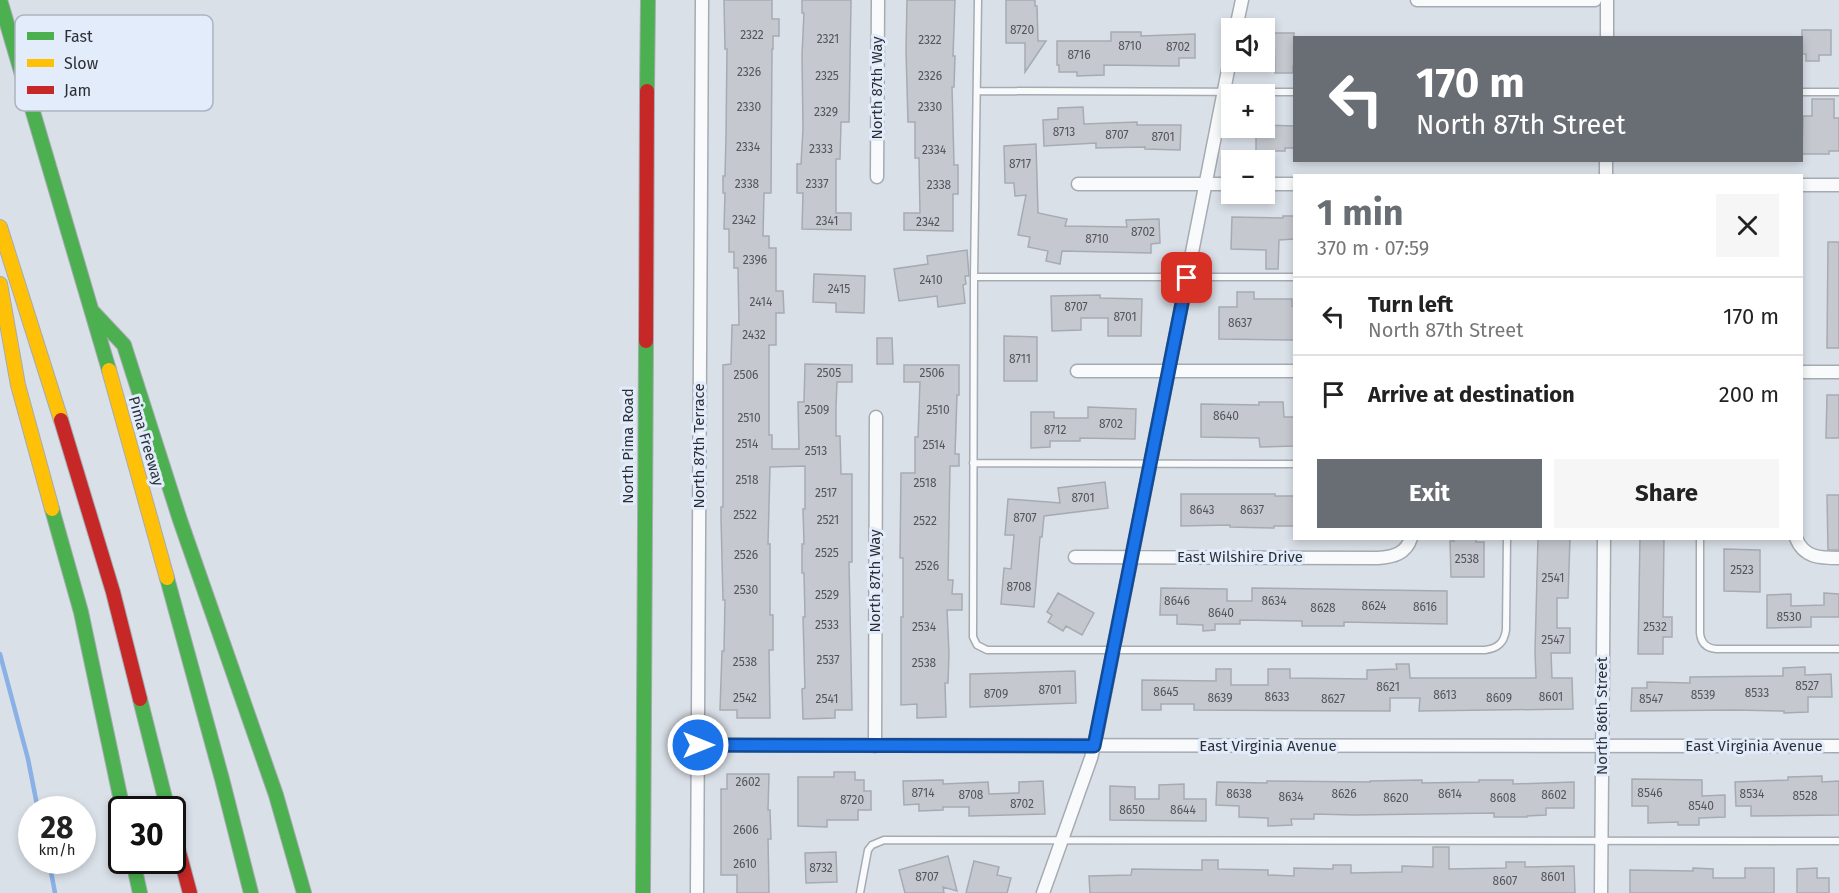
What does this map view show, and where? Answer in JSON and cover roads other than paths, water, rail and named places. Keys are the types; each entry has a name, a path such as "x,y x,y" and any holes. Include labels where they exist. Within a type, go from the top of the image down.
{"main road":[{"name":"Pima Freeway","path":"0,0 15,51"},
{"name":"North Pima Road","path":"642,893 648,0"},
{"name":"Pima Freeway","path":"32,111 135,460 251,893"},
{"path":"0,227 110,581 164,796"},
{"path":"0,284 18,385 81,612 120,796"},
{"path":"90,308 124,345 180,520 276,795 304,893"},
{"path":"136,874 140,893"},
{"path":"185,874 190,893"}],"street":[{"name":"North 87th Terrace","path":"697,893 702,0"},
{"name":"North 87th Way","path":"877,177 878,0"},
{"path":"1238,18 1242,0"},
{"path":"1417,0 1595,0"},
{"path":"1607,0 1607,36"},
{"path":"1043,893 1094,746 1221,102"},
{"path":"1078,184 1221,184"},
{"path":"1275,184 1293,184"},
{"path":"1803,185 1839,185"},
{"path":"1077,371 1293,371"},
{"path":"1803,372 1839,372"},
{"name":"North 87th Way","path":"875,746 876,417"},
{"name":"East Wilshire Drive","path":"1075,557 1378,558 1396,556 1404,550 1410,540"},
{"name":"North 86th Street","path":"1601,893 1604,540"},
{"path":"1797,540 1803,550 1815,557 1839,558"},
{"name":"East Virginia Avenue","path":"698,745 1839,746"}],"lane":[{"path":"978,0 973,463 973,636 977,645 987,650 1485,650 1501,644 1505,638 1507,540"},
{"path":"978,91 1221,92"},
{"path":"1275,92 1293,92"},
{"path":"1803,92 1839,92"},
{"path":"974,278 1293,278"},
{"path":"973,463 1293,464"},
{"path":"1700,540 1700,639 1704,645 1716,649 1839,649"},
{"path":"860,893 868,850 884,840 1839,841"}],"waterway":[{"path":"0,654 28,759 35,796"},
{"path":"51,874 55,893"}]}
